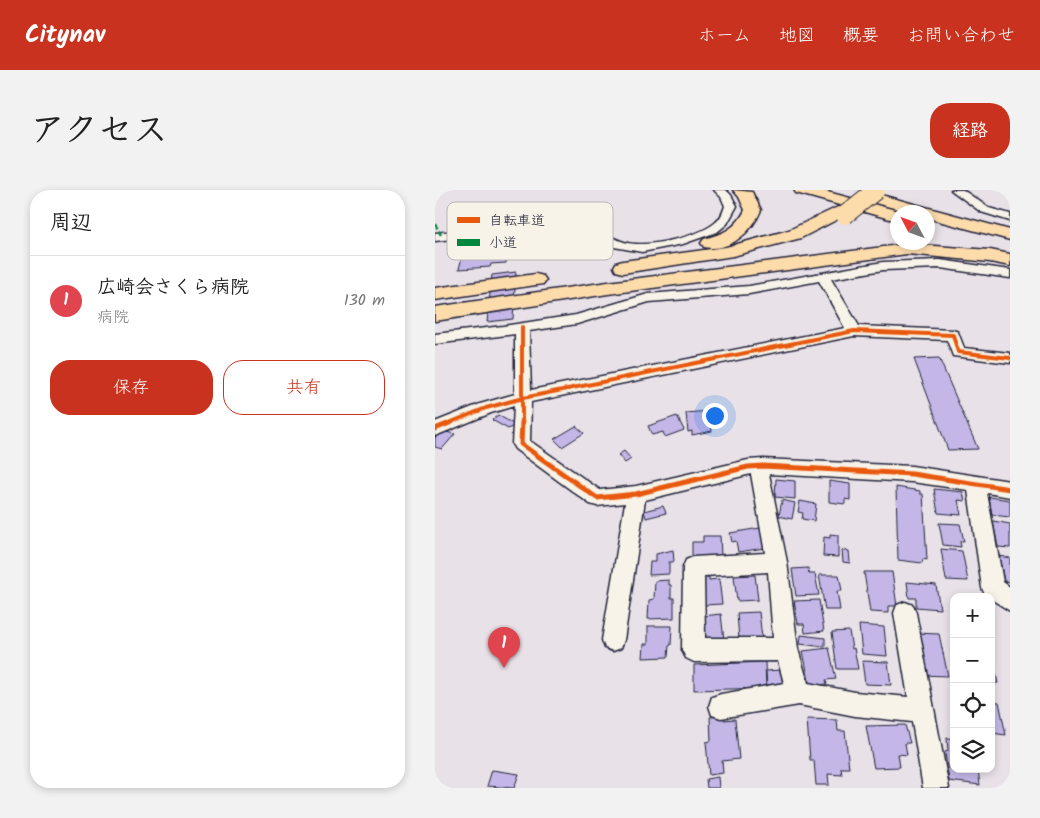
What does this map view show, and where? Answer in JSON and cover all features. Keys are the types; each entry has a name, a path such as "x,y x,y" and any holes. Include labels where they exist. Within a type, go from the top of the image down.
{"highway":[{"path":"605,279 719,241 740,232 748,223 753,210 741,190"},
{"path":"802,190 890,214"},
{"path":"843,190 898,205"},
{"path":"842,214 864,190"},
{"path":"435,314 605,279 763,251 801,237 842,214 875,190"},
{"path":"935,215 1010,234"},
{"path":"935,226 1010,246"},
{"path":"605,279 752,270 822,259 907,250 990,256 1010,260"},
{"path":"435,294 556,277"}],"street":[{"path":"613,239 633,248 649,247 693,237 720,225 731,206 726,195 719,190"},
{"path":"956,190 985,210 1010,218"},
{"path":"435,339 577,319 648,298 749,290 869,267 912,264 953,265 1010,274"},
{"path":"823,276 854,331"},
{"path":"522,327 523,398 521,444 597,498 636,494 759,466 912,474 1010,489"},
{"path":"435,429 485,408 523,398 854,331 953,335 958,352 1010,358"},
{"path":"759,466 777,562 787,649 799,693"},
{"path":"976,484 993,588 1010,600"},
{"path":"613,640 636,494"},
{"path":"777,562 693,566 694,650 787,649"},
{"path":"905,613 936,788"},
{"path":"721,706 799,693 855,704 922,711"}],"building":[{"path":"461,260 506,260 506,263 491,264 490,267 459,269"},
{"path":"516,272 513,319 487,322 492,275"},
{"path":"939,358 978,449 948,450 914,359"},
{"path":"709,411 712,431 692,435 692,431 688,432 686,413"},
{"path":"498,415 515,425 508,429 492,420"},
{"path":"677,416 684,430 665,437 663,432 652,435 648,426"},
{"path":"576,426 584,433 562,447 554,439"},
{"path":"441,431 455,434 442,449 435,447 435,438"},
{"path":"624,451 631,459 625,463 618,455"},
{"path":"776,479 795,481 795,499 775,497"},
{"path":"829,481 850,484 850,500 845,499 845,504 829,502"},
{"path":"896,487 920,491 920,494 923,494 927,560 923,559 922,563 898,560"},
{"path":"934,489 963,492 965,501 958,500 961,515 938,513"},
{"path":"989,497 1010,500 1010,517 992,515"},
{"path":"782,500 795,503 792,519 779,516"},
{"path":"800,501 816,504 814,521 802,519 803,513 798,512"},
{"path":"663,506 666,513 646,518 644,511"},
{"path":"993,521 1010,524 1010,548 998,547"},
{"path":"939,523 960,524 964,541 960,541 961,547 943,545"},
{"path":"760,528 765,548 738,552 736,541 732,542 730,533"},
{"path":"830,534 838,535 838,557 823,556 824,537 830,538"},
{"path":"703,536 720,536 721,556 692,557 692,542 703,542"},
{"path":"941,549 962,551 968,581 946,580"},
{"path":"673,550 674,562 669,562 669,574 649,575 650,562 656,562 656,554"},
{"path":"842,550 849,551 850,563 843,562"},
{"path":"999,556 1010,558 1010,582 1004,581"},
{"path":"808,568 809,574 815,574 819,595 796,596 792,569"},
{"path":"864,572 892,572 897,606 888,606 888,613 870,612"},
{"path":"755,575 758,600 737,601 734,576"},
{"path":"819,575 839,575 842,591 837,591 840,610 825,610"},
{"path":"702,577 709,577 709,580 719,579 722,604 704,605"},
{"path":"669,580 671,598 674,598 674,618 648,619 649,600 654,599 655,581"},
{"path":"907,582 936,585 940,609 916,607 916,598 909,598"},
{"path":"819,600 824,631 805,633 804,624 798,624 794,601"},
{"path":"759,612 762,638 739,640 737,613"},
{"path":"721,614 724,640 705,642 703,616"},
{"path":"859,625 884,627 887,656 862,654"},
{"path":"648,626 672,626 668,657 643,658 644,644 648,644"},
{"path":"849,631 858,669 837,669 832,632"},
{"path":"915,633 939,634 948,676 922,675"},
{"path":"801,635 825,638 825,647 800,644"},
{"path":"829,648 836,679 826,680 827,684 810,686 803,651"},
{"path":"862,661 888,662 891,685 865,684"},
{"path":"765,662 766,688 694,690 694,665"},
{"path":"781,670 783,687 767,688 766,671"},
{"path":"995,670 998,683 995,683"},
{"path":"995,702 999,702 1006,735 995,734"},
{"path":"723,716 724,720 735,719 739,759 722,761 723,773 709,775 706,742 711,741 710,717"},
{"path":"807,719 837,720 838,731 845,731 849,768 841,768 842,775 828,774 829,785 816,785 814,760 810,760"},
{"path":"905,725 910,743 905,743 907,755 898,754 900,767 874,768 866,726"},
{"path":"947,738 950,738 950,773 978,773 980,785 949,781 945,752 948,751"},
{"path":"492,770 519,774 514,788 487,786"},
{"path":"718,777 719,788 707,788 706,779"}],"marked path":[{"path":"435,224 442,237"}],"cycle path":[{"path":"522,327 523,398 521,444 597,498 636,494 748,467 763,466 912,474 1010,489"},
{"path":"435,429 486,408 523,398 854,331 953,335 958,352 1010,358"}],"place":[{"name":"広崎会さくら病院","path":"504,668"}]}
